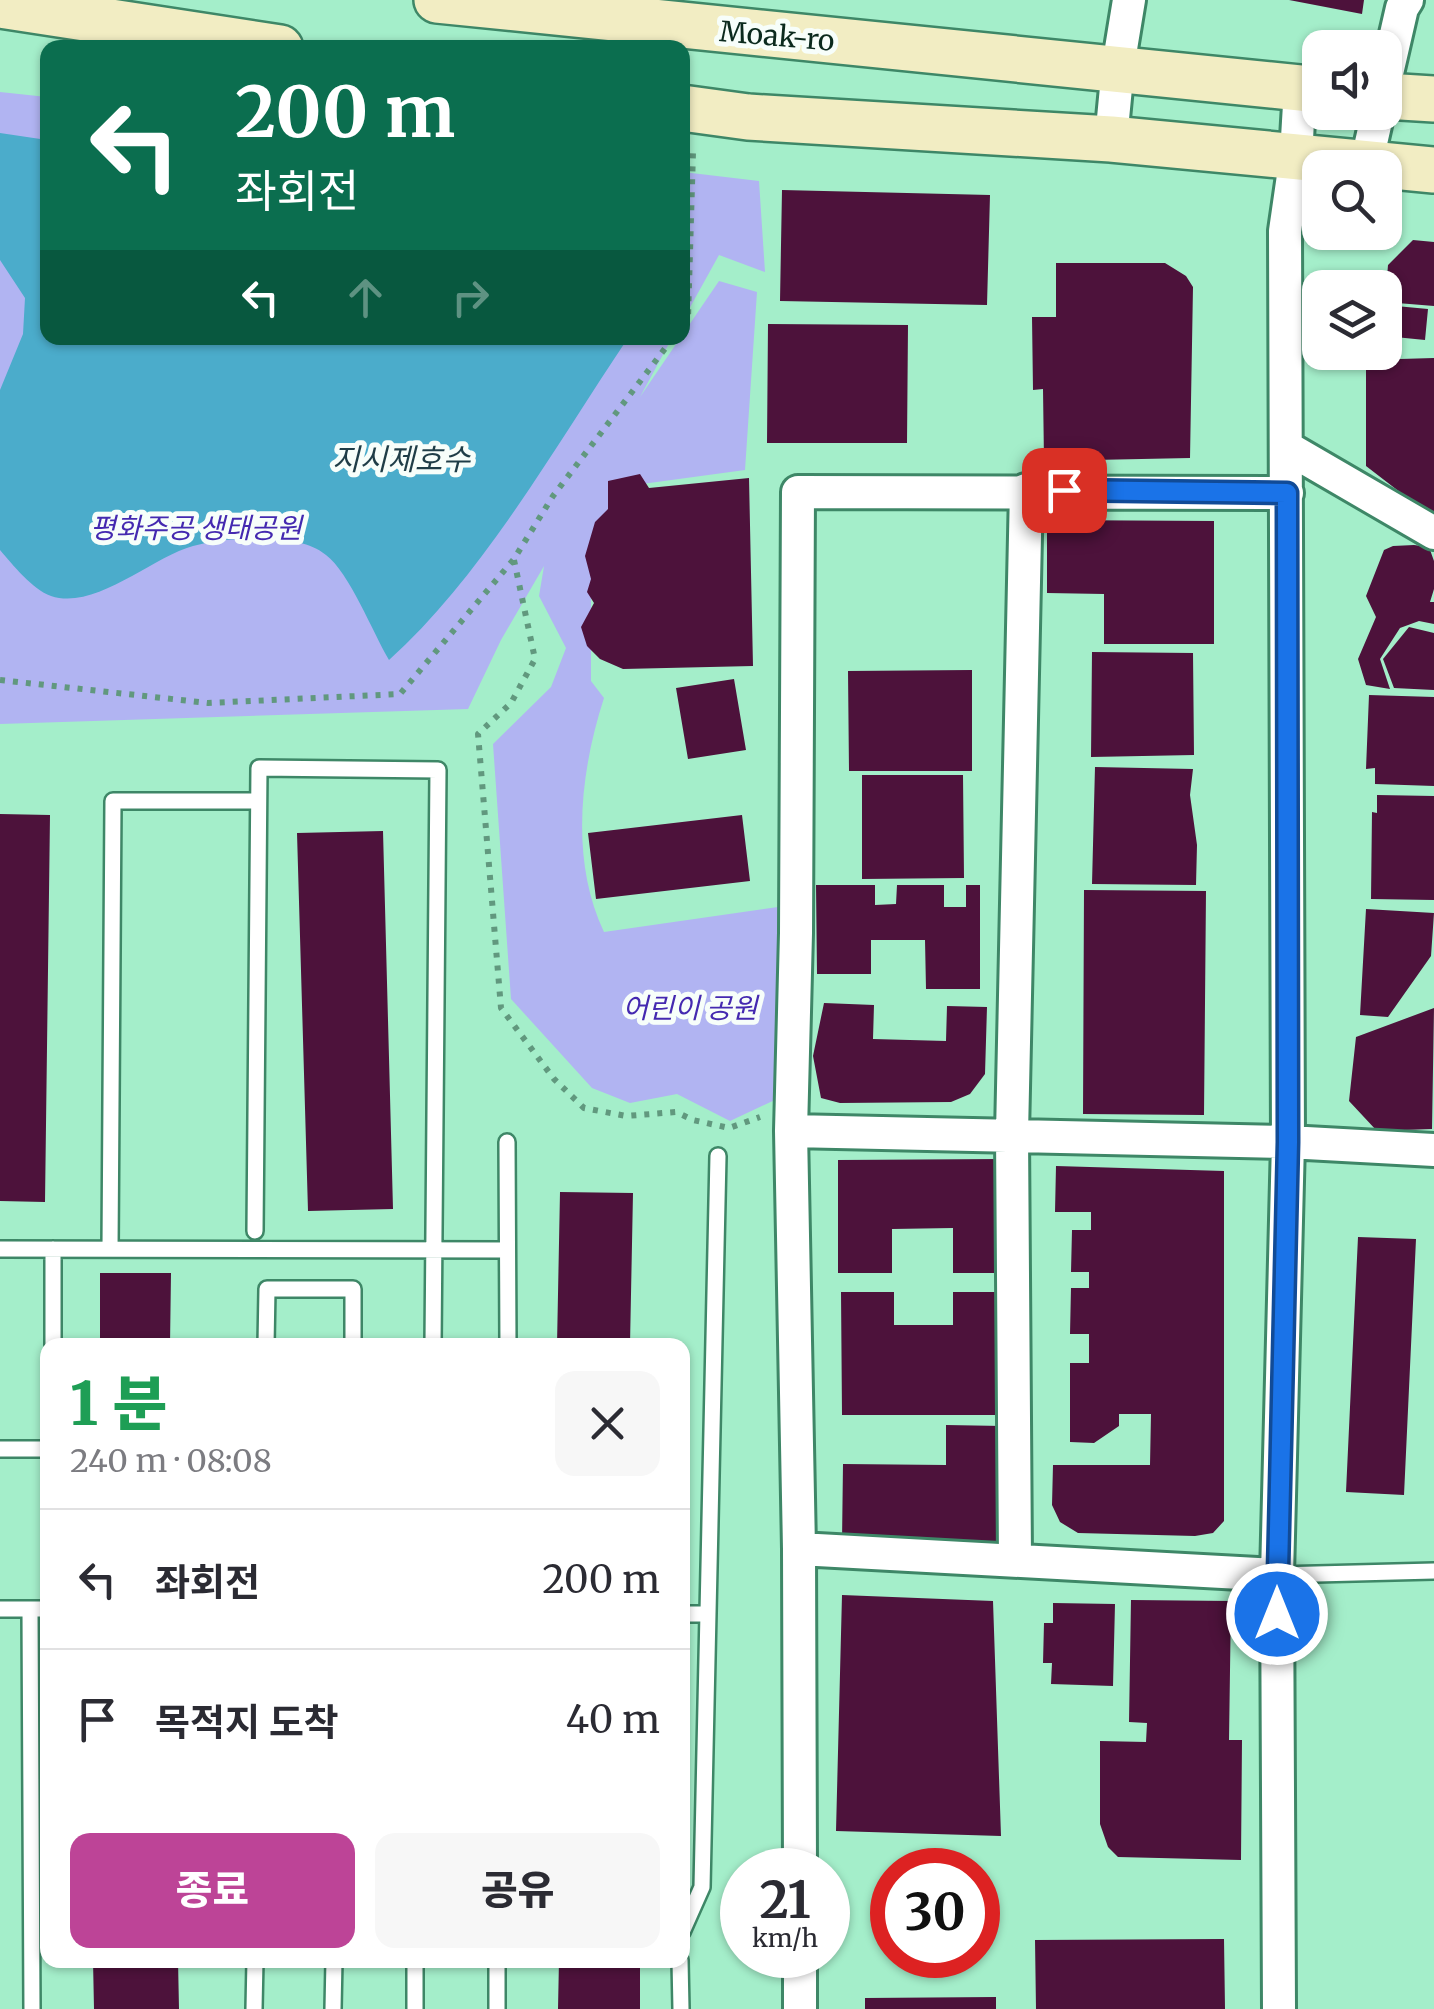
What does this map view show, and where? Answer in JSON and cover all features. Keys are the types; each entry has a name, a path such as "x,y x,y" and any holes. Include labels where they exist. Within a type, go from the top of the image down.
{"street":[{"name":"Moak-ro","path":"437,0 1302,88"},
{"path":"1112,140 1129,0"},
{"path":"1397,30 1407,0"},
{"path":"0,4 229,40"},
{"path":"1402,97 1434,99"},
{"path":"690,109 748,118 1302,156"},
{"path":"1279,2009 1277,1575 1288,1142 1285,231 1302,127"},
{"path":"1402,168 1434,170"},
{"path":"1286,448 1434,533"},
{"path":"1015,1560 1012,1134 1026,490"},
{"path":"800,1848 799,1549 778,1123 798,492 1287,493"},
{"path":"778,1123 1434,1150"},
{"path":"799,1549 1277,1575"},
{"path":"800,1978 800,2009"}],"lane":[{"path":"255,1231 258,768 438,770 433,1338"},
{"path":"110,1249 113,800 258,801"},
{"path":"507,1142 508,1338"},
{"path":"690,1914 702,1887 718,1156"},
{"path":"0,1249 507,1250"},
{"path":"52,1249 53,1338"},
{"path":"266,1338 267,1290 353,1289 353,1338"},
{"path":"0,1449 40,1448"},
{"path":"1277,1575 1434,1571"},
{"path":"0,1609 40,1609"},
{"path":"30,1609 32,2009"},
{"path":"690,1614 708,1614"},
{"path":"254,2009 255,1968"},
{"path":"334,1968 334,2009"},
{"path":"415,1968 415,2009"},
{"path":"497,2009 498,1968"},
{"path":"680,1968 681,2009"}],"path":[{"path":"690,263 694,152"},
{"path":"0,680 208,703 400,694 514,559 552,496 668,345"},
{"path":"514,559 535,659 511,703 478,734 502,1008 554,1079 584,1108 626,1116 676,1112 729,1128 778,1123"}],"green space":[{"name":"평화주공 생태공원","path":"0,92 40,96 40,345 668,345 640,397 675,345 690,345 690,324 719,281 757,292 745,470 620,487 591,541 591,681 604,698 589,756 582,816 586,875 604,932 778,907 777,1099 730,1121 677,1094 630,1103 592,1088 511,999 493,744 551,687 566,648 539,596 544,566 501,640 468,709 0,724"},
{"path":"690,173 759,181 765,272 719,255 690,307"}],"water":[{"name":"지시제호수","path":"0,133 40,139 40,345 623,345 487,549 424,626 389,660 335,563 313,547 292,541 240,539 202,544 177,552 104,590 68,599 44,593 17,569 0,550 0,390 23,334 25,298 0,260"}],"building":[{"path":"1289,0 1364,0 1362,14"},
{"path":"782,190 990,195 987,305 780,301"},
{"path":"1413,240 1434,242 1434,306 1402,303 1402,270 1388,270"},
{"path":"1056,263 1165,263 1186,276 1193,287 1190,458 1044,461 1043,389 1033,390 1032,317 1056,317"},
{"path":"1402,307 1428,309 1425,340 1402,338"},
{"path":"768,324 908,325 907,443 767,443"},
{"path":"1434,358 1434,511 1427,513 1366,466 1366,370 1402,370 1402,359"},
{"path":"640,474 649,488 749,478 753,666 623,669 600,659 587,646 581,627 594,603 587,592 591,579 585,556 595,522 608,509 608,481"},
{"path":"1047,520 1214,521 1214,644 1104,644 1104,594 1047,593"},
{"path":"1429,547 1434,561 1430,602 1434,602 1434,624 1419,621 1400,628 1380,659 1390,689 1366,685 1358,659 1376,617 1366,596 1384,550"},
{"path":"1409,627 1434,633 1434,690 1394,688 1383,659"},
{"path":"1092,652 1193,653 1194,755 1091,757"},
{"path":"972,670 972,771 849,771 848,671"},
{"path":"734,679 746,750 688,759 676,688"},
{"path":"1369,695 1434,697 1434,786 1375,784 1375,768 1366,769"},
{"path":"1095,767 1193,769 1190,795 1197,845 1196,885 1092,884"},
{"path":"862,775 963,775 964,878 862,879"},
{"path":"1377,795 1434,796 1434,900 1371,899 1372,812 1377,813"},
{"path":"0,814 50,815 45,1202 0,1201"},
{"path":"742,815 750,881 596,899 588,833"},
{"path":"383,831 393,1209 308,1211 297,833"},
{"path":"816,885 875,885 875,905 896,904 897,885 944,885 944,907 966,907 966,885 980,885 980,989 926,989 925,940 871,940 871,974 817,974"},
{"path":"1084,890 1206,891 1204,1115 1083,1114"},
{"path":"1366,909 1434,913 1431,956 1388,1017 1360,1015"},
{"path":"824,1003 874,1005 873,1039 946,1041 947,1006 987,1007 985,1074 970,1094 951,1102 840,1103 821,1098 813,1056"},
{"path":"1434,1008 1432,1129 1377,1131 1349,1101 1356,1037"},
{"path":"1002,1159 1003,1273 953,1273 953,1228 892,1229 892,1273 838,1273 838,1160"},
{"path":"1056,1166 1224,1171 1224,1521 1213,1533 1078,1533 1060,1522 1052,1505 1053,1465 1150,1465 1151,1414 1119,1414 1119,1426 1094,1443 1070,1442 1070,1363 1089,1363 1089,1334 1070,1334 1071,1288 1089,1288 1089,1272 1071,1272 1072,1230 1091,1230 1091,1212 1055,1212"},
{"path":"560,1192 633,1193 630,1338 557,1338"},
{"path":"1358,1237 1416,1239 1404,1495 1346,1492"},
{"path":"100,1273 171,1273 170,1338 100,1338"},
{"path":"841,1292 894,1292 894,1325 953,1325 953,1292 1000,1292 1001,1415 842,1415"},
{"path":"946,1425 1003,1426 1001,1544 842,1542 843,1464 946,1465"},
{"path":"842,1595 993,1601 1001,1836 836,1831"},
{"path":"1131,1600 1231,1601 1229,1740 1242,1740 1241,1860 1118,1857 1108,1847 1100,1824 1100,1741 1146,1742 1147,1723 1129,1722"},
{"path":"1053,1603 1115,1604 1113,1686 1051,1684 1052,1663 1043,1663 1044,1623 1053,1623"},
{"path":"1224,1939 1225,2009 1036,2009 1035,1940"},
{"path":"93,1968 178,1968 179,2009 94,2009"},
{"path":"559,1968 640,1968 640,2009 558,2009"},
{"path":"996,1997 996,2009 865,2009 865,1998"}],"route":[{"path":"1064,490 1287,493 1288,1142 1277,1614"}],"park label":[{"name":"어린이 공원","path":"690,1008"}]}
